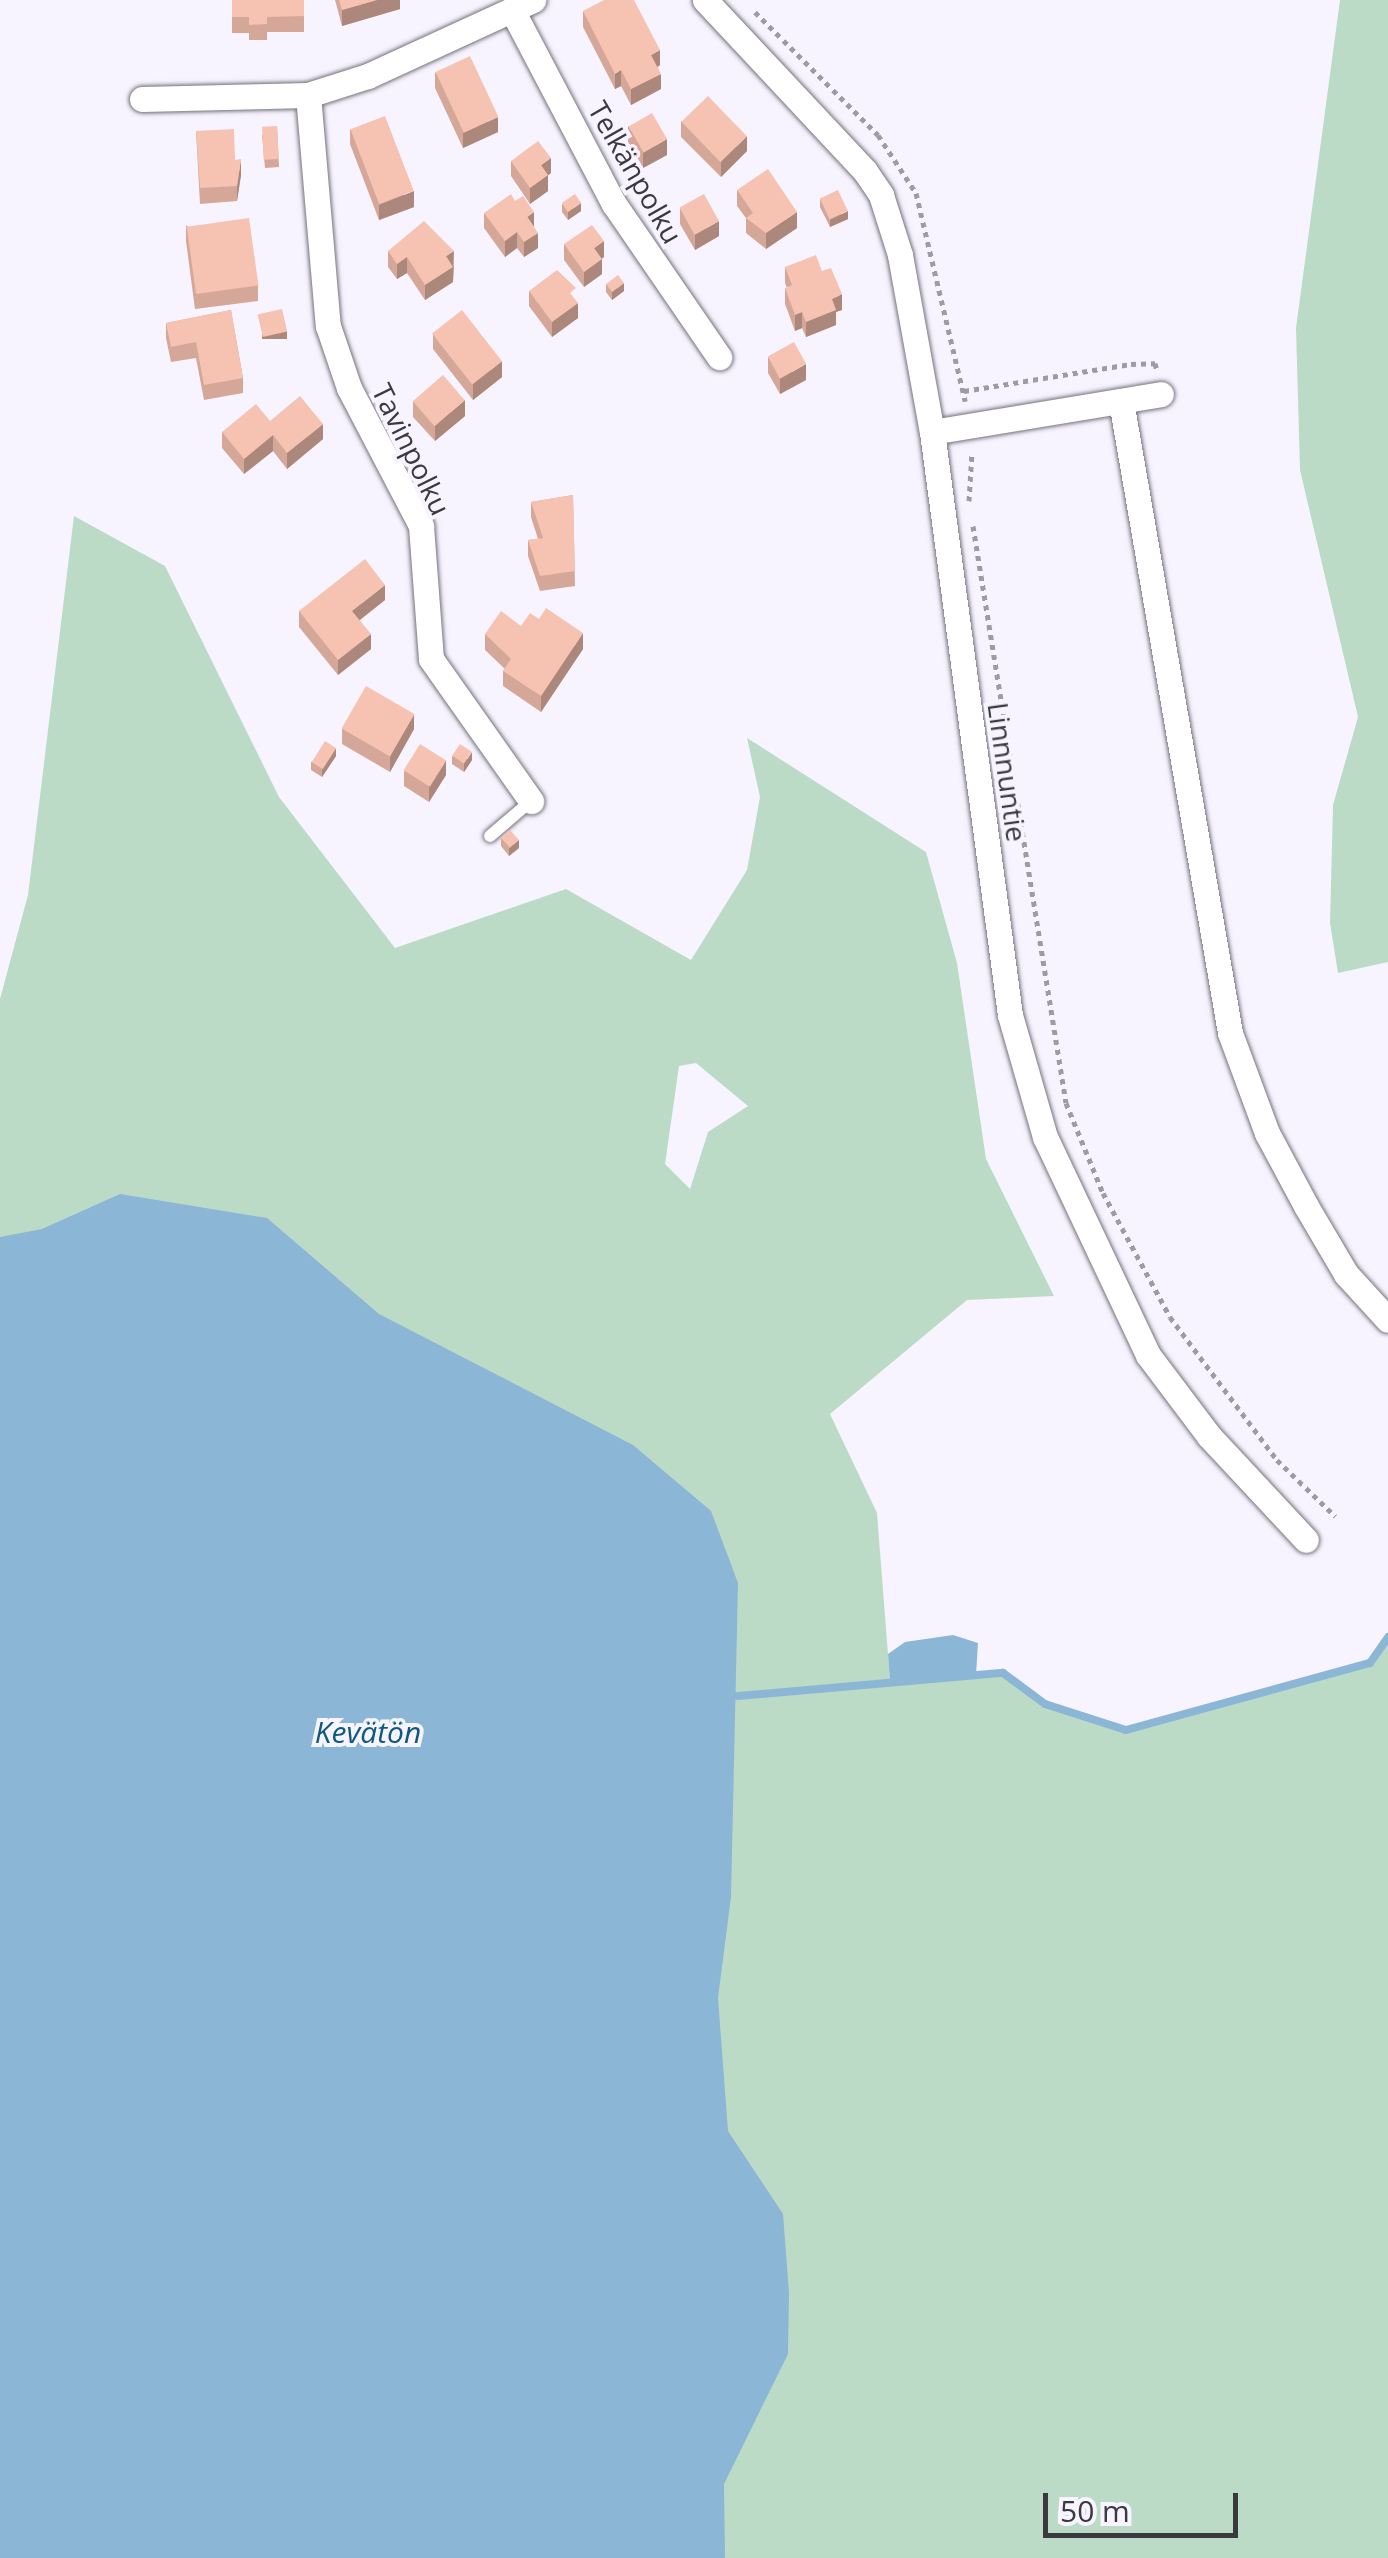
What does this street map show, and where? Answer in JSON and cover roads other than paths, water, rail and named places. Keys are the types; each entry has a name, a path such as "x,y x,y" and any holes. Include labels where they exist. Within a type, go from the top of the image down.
{"street":[{"name":"Linnnuntie","path":"705,0 846,149 881,195 916,317 1010,1015 1045,1137 1148,1356 1209,1436 1306,1540"},
{"path":"142,99 308,95 368,76 523,5"},
{"name":"Telkänpolku","path":"523,5 614,204 718,357"},
{"name":"Tavinpolku","path":"308,95 328,326 348,388 421,526 431,659 531,801"},
{"path":"932,432 1161,394"},
{"path":"1121,401 1230,1033 1267,1133 1306,1206 1346,1274 1388,1320"}],"lane":[{"path":"490,836 531,801"}],"water":[{"name":"Kevätön","path":"120,1194 267,1218 379,1314 633,1445 711,1511 738,1583 731,1897 718,1998 728,2131 783,2214 789,2293 788,2354 724,2484 725,2558 0,2558 0,1237 42,1229"},
{"path":"953,1635 978,1643 976,1675 890,1681 888,1654 905,1642"}],"waterway":[{"path":"738,1696 1003,1673 1045,1704 1126,1730 1370,1663 1388,1637"}]}
